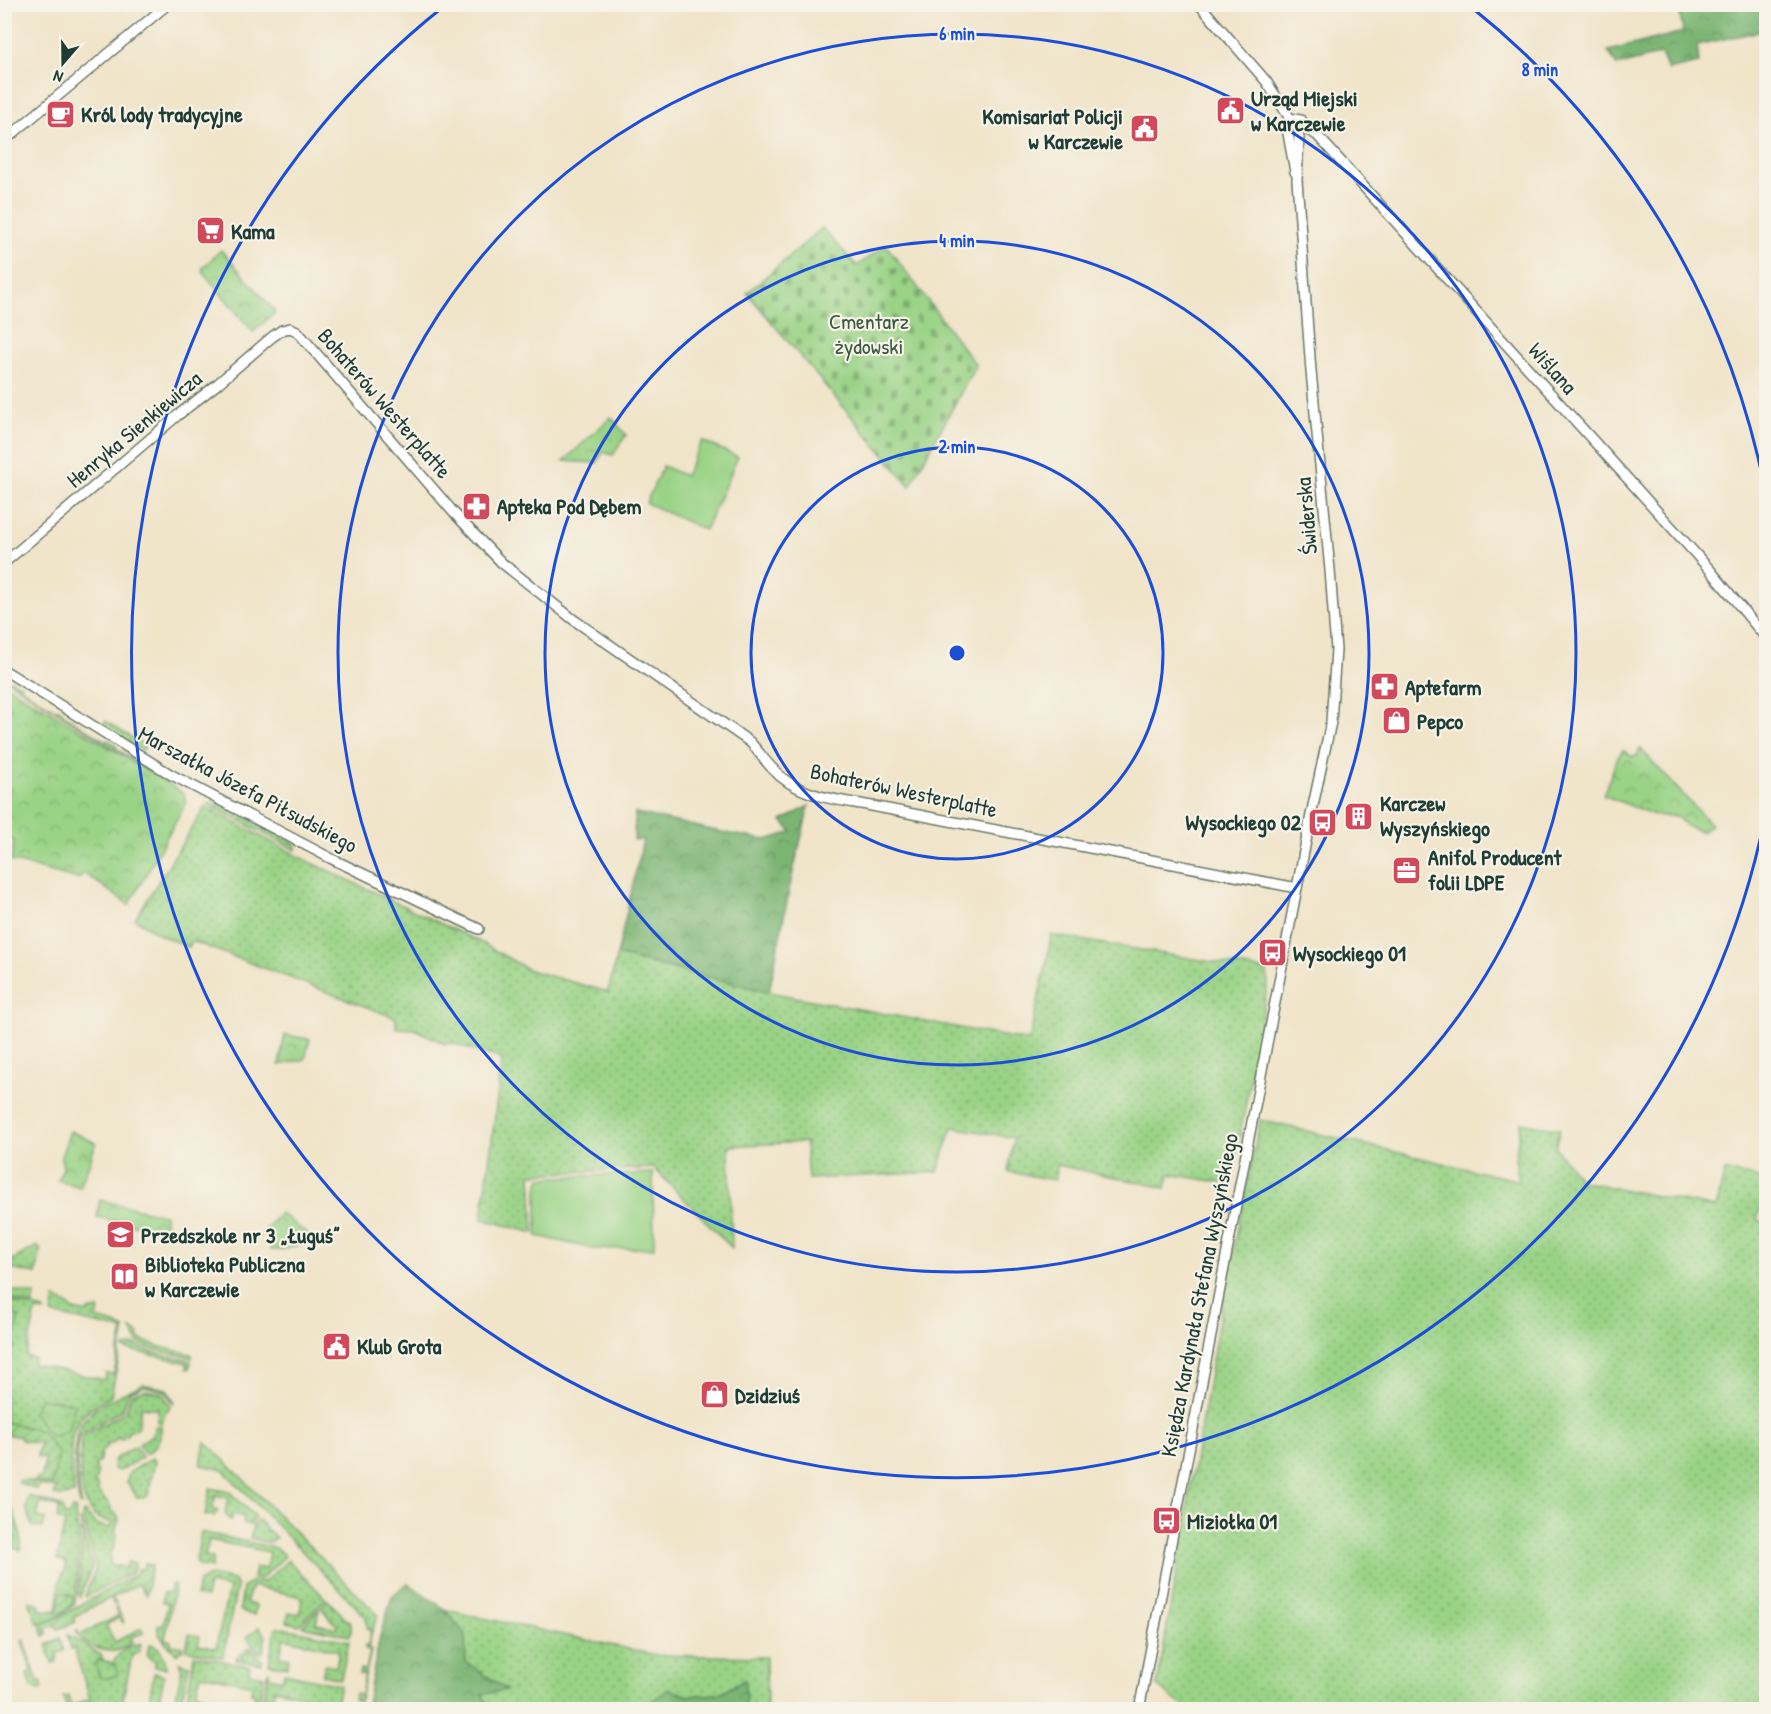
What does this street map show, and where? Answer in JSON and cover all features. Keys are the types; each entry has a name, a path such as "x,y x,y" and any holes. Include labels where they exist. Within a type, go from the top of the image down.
{"street":[{"path":"4,141 168,4"},
{"path":"1199,4 1266,81 1291,120"},
{"path":"1288,134 1295,138 1299,137 1304,134 1306,126 1301,120 1294,118 1287,128 1288,134 1297,180"},
{"name":"Wiślana","path":"1306,129 1317,135 1711,571 1767,638"},
{"name":"Świderska","path":"1298,888 1331,722 1335,650 1297,180 1299,137"},
{"name":"Bohaterów Westerplatte","path":"290,328 297,331 473,534 502,562 574,620 750,742 787,782 807,792 1298,888"},
{"name":"Henryka Sienkiewicza","path":"4,563 255,351 282,330 290,328"},
{"name":"Marszałka Józefa Piłsudskiego","path":"4,670 170,774 321,853 479,929"},
{"name":"Księdza Kardynała Stefana Wyszyńskiego","path":"1139,1710 1298,888"}],"green space":[{"path":"1678,5 1758,5 1766,24 1766,30 1697,45 1699,63 1668,70 1661,54 1617,66 1608,51 1683,32"},
{"name":"Cmentarz żydowski","path":"822,228 857,266 886,245 976,365 910,486 747,293"},
{"path":"221,250 274,310 275,313 253,332 203,272 203,267"},
{"path":"611,417 626,435 613,455 603,452 597,463 564,461"},
{"path":"702,441 738,457 705,530 646,503 663,466 685,476"},
{"path":"12,680 21,685 22,689 54,709 59,709 68,718 105,741 109,740 116,745 117,749 149,769 153,768 166,776 152,772 9,681"},
{"path":"4,684 184,794 186,803 129,905 84,873 78,879 11,861 14,841 4,837"},
{"path":"105,721 145,746 142,751 102,727"},
{"path":"1640,748 1711,825 1702,832 1686,826 1676,816 1657,816 1603,795 1623,750 1631,756 1637,756"},
{"path":"212,803 219,806 220,804 296,844 296,850 207,804"},
{"path":"809,806 792,876 769,992 617,955 643,840 634,840 635,813 766,840 792,832 782,821"},
{"path":"205,807 308,861 480,942 529,970 608,992 617,955 769,992 1029,1041 1051,935 1267,971 1268,983 1231,1184 1169,1174 1166,1188 1057,1165 1056,1180 1008,1172 1014,1138 952,1127 938,1172 808,1179 805,1142 729,1146 732,1248 654,1168 531,1174 534,1233 482,1219 502,1059 452,1043 445,1044 415,1029 396,1028 396,1018 192,941 189,947 162,936 135,919"},
{"path":"285,1035 310,1039 305,1059 279,1065"},
{"path":"1260,1120 1519,1181 1515,1159 1521,1122 1560,1129 1555,1147 1581,1181 1716,1208 1725,1171 1766,1179 1766,1188 1757,1220 1766,1223 1766,1709 1188,1710 1157,1686 1218,1325"},
{"path":"70,1131 96,1143 80,1187 58,1180 63,1168 61,1157"},
{"path":"653,1173 654,1248 593,1249 537,1236 537,1189 541,1178"},
{"path":"100,1200 165,1215 166,1232 97,1217"},
{"path":"280,1213 306,1233 303,1244 271,1250 264,1231"},
{"path":"37,1246 41,1250 36,1274 10,1269 12,1260"},
{"path":"5,1289 35,1295 33,1305 11,1300 5,1301"},
{"path":"55,1299 74,1310 87,1313 99,1309 97,1319 125,1329 111,1396 83,1415 73,1432 71,1463 74,1493 62,1496 54,1495 56,1488 39,1485 36,1489 18,1481 52,1485 42,1431 5,1422 5,1362 9,1363 19,1316 5,1313 5,1303 12,1302 44,1310 44,1312 36,1311 26,1356 34,1358 33,1364 105,1380 106,1373 114,1374 123,1330 52,1314"},
{"path":"5,1313 19,1316 9,1363 5,1362"},
{"path":"130,1328 139,1334 138,1338 144,1341 192,1354 192,1358 152,1349 138,1343"},
{"path":"135,1345 151,1352 191,1361 190,1369 187,1368 187,1363 124,1349"},
{"path":"143,1384 167,1389 175,1403 165,1391 144,1386 129,1392 123,1409 79,1435 77,1458 80,1505 76,1484 75,1447 81,1425 86,1417 99,1407"},
{"path":"144,1390 162,1393 170,1405 162,1423 157,1422 158,1409 141,1407 138,1427 135,1430 129,1430 127,1435 121,1439 119,1437 111,1444 107,1444 99,1462 96,1463 98,1471 95,1482 99,1488 97,1491 119,1519 113,1550 110,1552 110,1564 125,1569 128,1562 135,1564 133,1572 86,1597 96,1568 82,1514 84,1512 96,1524 108,1528 113,1524 96,1517 85,1501 80,1468 81,1437 126,1411 131,1394"},
{"path":"40,1398 75,1404 68,1431 51,1437 33,1412"},
{"path":"5,1422 42,1431 59,1455 52,1485 35,1481 43,1475 45,1458 37,1457 40,1442 21,1440 21,1437 5,1434"},
{"path":"156,1426 161,1426 159,1439 153,1449 145,1454 139,1444 152,1435"},
{"path":"205,1441 378,1615 368,1648 371,1650 360,1701 354,1699 355,1694 361,1695 365,1675 359,1674 360,1669 366,1670 370,1651 365,1649 371,1631 368,1630 366,1617 224,1471 201,1465"},
{"path":"136,1446 142,1457 120,1471 113,1469 115,1459"},
{"path":"152,1458 155,1461 148,1495 144,1498 137,1497 127,1482 129,1473"},
{"path":"210,1488 230,1492 255,1517 250,1525 243,1523 244,1517 233,1514 231,1520 225,1514 228,1498 216,1495 212,1509 218,1511 214,1516 205,1515"},
{"path":"29,1496 60,1506 64,1515 69,1516 72,1509 76,1510 75,1517 80,1539 75,1604 56,1618 37,1623 30,1601 40,1604 39,1609 47,1611 55,1611 58,1607 59,1584 65,1572 66,1562 57,1560 65,1522 57,1520 59,1507 40,1503 37,1517 45,1519 43,1527 32,1526 26,1507"},
{"path":"13,1510 21,1535 21,1550 13,1548 15,1537 5,1535 9,1521 5,1519 5,1514"},
{"path":"80,1518 92,1566 80,1597 78,1594 83,1538"},
{"path":"258,1520 267,1532 268,1530 276,1538 270,1543 250,1538 253,1525"},
{"path":"201,1532 276,1548 285,1556 261,1579 253,1578 255,1567 266,1569 269,1552 209,1540 205,1556 213,1558 212,1568 199,1566 196,1561"},
{"path":"288,1560 326,1599 299,1625 287,1622 289,1612 300,1614 302,1597 252,1586 246,1603 256,1605 254,1615 240,1610 243,1588 252,1581 264,1582"},
{"path":"145,1563 152,1565 146,1595 138,1584 113,1597 116,1604 114,1605 110,1598 73,1617 76,1622 58,1629 55,1625 45,1629 48,1634 44,1636 40,1624 56,1619 136,1574 138,1569 144,1568"},
{"path":"211,1575 233,1580 237,1586 223,1657 186,1650 189,1634 200,1636 198,1645 216,1648 229,1588 209,1584 206,1597 196,1596 199,1582"},
{"path":"408,1583 446,1610 465,1635 466,1662 507,1690 482,1694 490,1709 366,1709 380,1636 392,1596"},
{"path":"171,1584 175,1585 165,1639 171,1641 171,1645 183,1647 176,1654 161,1637 158,1629 158,1625 163,1626 168,1603 162,1602 164,1592 170,1593"},
{"path":"60,1592 73,1596 72,1605 61,1613 55,1612"},
{"path":"328,1600 333,1605 333,1609 335,1607 343,1616 342,1618 350,1624 350,1636 302,1626 319,1609 316,1624 338,1627 321,1608"},
{"path":"117,1607 124,1622 119,1618 106,1625 115,1642 141,1628 144,1633 131,1637 133,1642 116,1651 104,1650 86,1643 78,1634 76,1629 80,1635 118,1616 115,1608"},
{"path":"446,1610 657,1655 766,1657 767,1709 746,1709 745,1680 718,1694 688,1696 669,1690 640,1709 490,1709 481,1694 506,1689 466,1662 465,1635"},
{"path":"259,1627 266,1636 263,1652 260,1654 247,1637"},
{"path":"278,1627 349,1641 341,1679 322,1675 325,1665 336,1667 339,1651 284,1638 280,1656 289,1658 287,1667 269,1664 275,1629"},
{"path":"67,1635 101,1655 103,1660 97,1661 96,1664 99,1676 110,1678 118,1671 113,1663 118,1655 128,1647 141,1644 139,1653 132,1655 121,1709 67,1709 63,1697 68,1696 71,1706 90,1699 74,1648 71,1649"},
{"path":"60,1638 64,1651 57,1653 57,1662 52,1663 47,1645"},
{"path":"24,1639 38,1682 41,1681 43,1689 31,1688 27,1674 32,1672 22,1640"},
{"path":"151,1644 162,1653 166,1668 155,1667 155,1660 147,1656"},
{"path":"250,1647 262,1661 262,1664 236,1660"},
{"path":"194,1655 250,1666 249,1673 264,1676 257,1709 239,1709 240,1702 253,1704 255,1694 251,1693 252,1685 201,1674 196,1692 205,1695 203,1703 187,1700"},
{"path":"97,1661 113,1663 117,1674 100,1678 96,1664"},
{"path":"180,1662 189,1665 182,1699 176,1698 182,1668"},
{"path":"269,1670 269,1677 282,1680 284,1673 340,1685 335,1709 325,1708 326,1701 275,1689 270,1708 277,1709 260,1710"},
{"path":"154,1673 164,1676 159,1701 149,1700"},
{"path":"745,1680 746,1709 640,1709 669,1689 688,1696 718,1694"}],"place":[{"name":"Urząd Miejski w Karczewie","path":"1230,111"},
{"name":"Król lody tradycyjne","path":"60,114"},
{"name":"Komisariat Policji w Karczewie","path":"1144,129"},
{"name":"Kama","path":"210,231"},
{"name":"Apteka Pod Dębem","path":"476,506"},
{"name":"Aptefarm","path":"1384,687"},
{"name":"Pepco","path":"1396,721"},
{"name":"Karczew Wyszyńskiego","path":"1359,816"},
{"name":"Wysockiego 02","path":"1322,822"},
{"name":"Anifol Producent folii LDPE","path":"1407,870"},
{"name":"Wysockiego 01","path":"1272,953"},
{"name":"Przedszkole nr 3 „Ługuś”","path":"120,1235"},
{"name":"Biblioteka Publiczna w Karczewie","path":"124,1277"},
{"name":"Klub Grota","path":"336,1346"},
{"name":"Dzidziuś","path":"714,1395"},
{"name":"Miziołka 01","path":"1166,1521"}]}
